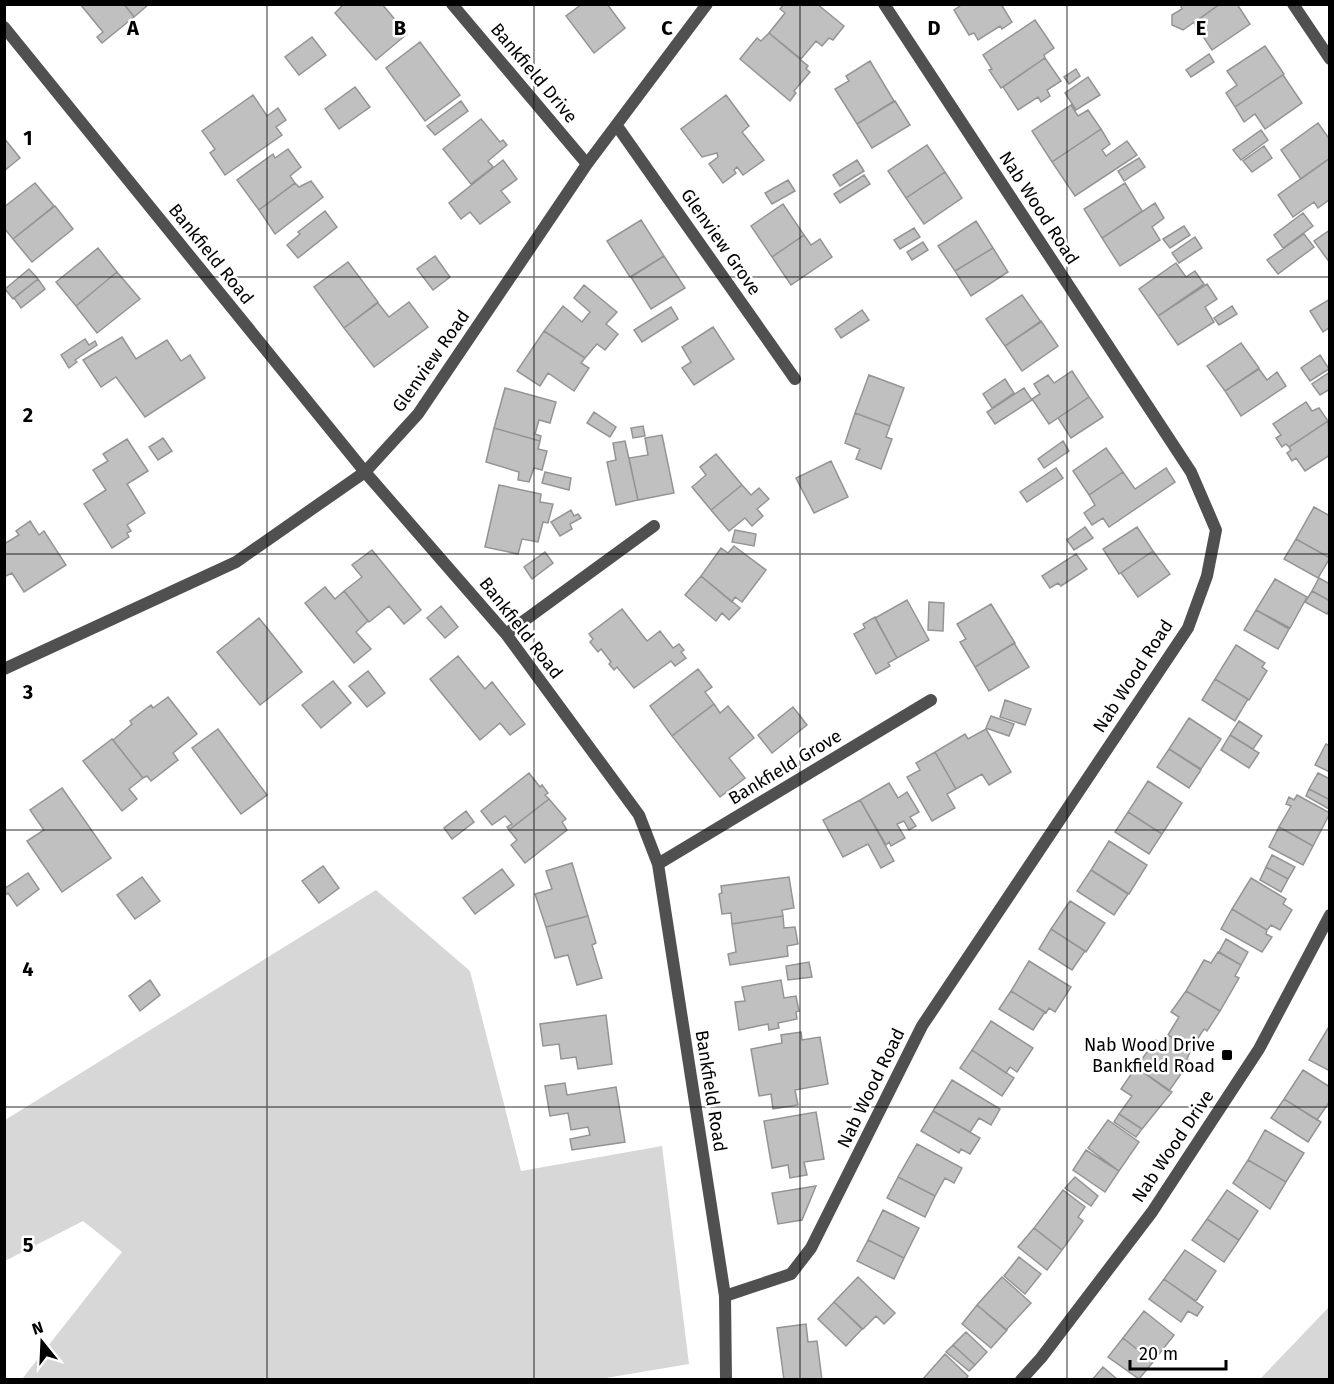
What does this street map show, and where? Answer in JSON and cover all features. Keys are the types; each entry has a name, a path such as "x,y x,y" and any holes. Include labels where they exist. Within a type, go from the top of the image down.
{"street":[{"name":"Bankfield Drive","path":"452,4 587,164"},
{"name":"Glenview Road","path":"4,669 236,562 365,472 418,414 587,164 707,4"},
{"name":"Nab Wood Road","path":"724,1296 791,1274 811,1248 922,1026 1188,628 1206,576 1216,530 1191,472 885,4"},
{"path":"1293,4 1329,59"},
{"name":"Bankfield Road","path":"4,27 365,472 506,634 639,815 657,864 724,1296 726,1380"},
{"name":"Glenview Grove","path":"617,126 795,379"},
{"path":"506,634 654,526"},
{"name":"Bankfield Grove","path":"657,864 931,700"},
{"name":"Nab Wood Drive","path":"1021,1380 1041,1358 1152,1212 1259,1049 1329,915"}],"shaded area":[{"path":"376,890 470,971 521,1171 662,1146 689,1364 594,1380 22,1379 122,1252 83,1221 5,1261 5,1120"},
{"path":"1329,1307 1329,1379 1260,1379"}],"building":[{"path":"80,4 124,4 134,17 102,43 97,37 103,32"},
{"path":"124,4 149,4 134,17"},
{"path":"344,4 382,4 407,34 376,60 335,13"},
{"path":"582,4 607,4 625,28 594,53 566,16"},
{"path":"784,4 817,4 844,26 833,40 829,38 822,46 816,41 801,59 769,33 785,13 780,9"},
{"path":"963,4 1001,4 1012,22 1002,29 1000,26 978,40 974,33 969,35 954,10"},
{"path":"1180,4 1220,4 1183,30 1172,25 1172,15 1182,9"},
{"path":"1220,4 1237,4 1250,24 1212,50 1194,23"},
{"path":"1035,20 1054,48 1044,55 1045,58 1001,88 989,70 992,69 983,55"},
{"path":"769,33 808,66 806,69 810,72 794,91 796,93 790,101 740,59 757,38 761,41"},
{"path":"312,37 326,55 299,75 285,57"},
{"path":"420,42 460,95 425,121 386,68"},
{"path":"1265,46 1284,74 1235,107 1226,93 1237,85 1227,71"},
{"path":"1209,54 1214,62 1191,77 1186,70"},
{"path":"1045,58 1061,81 1047,90 1050,96 1041,102 1038,97 1018,110 1003,87"},
{"path":"870,61 894,101 857,124 835,89 849,81 846,76"},
{"path":"1076,69 1080,76 1069,84 1064,77"},
{"path":"1283,75 1302,103 1265,129 1255,114 1244,122 1235,107"},
{"path":"1088,77 1100,95 1076,110 1065,93"},
{"path":"355,87 370,107 339,129 325,109"},
{"path":"253,95 267,116 278,108 286,120 276,127 282,135 225,175 210,153 215,149 202,131"},
{"path":"726,95 749,126 742,132 764,160 743,175 737,167 734,170 736,173 723,183 709,164 718,157 717,153 702,157 681,129"},
{"path":"461,101 468,111 435,135 427,126"},
{"path":"895,101 910,125 872,148 857,124"},
{"path":"1071,105 1078,116 1088,110 1101,129 1052,162 1032,131"},
{"path":"481,119 500,142 503,140 507,145 488,161 493,167 471,184 443,149"},
{"path":"1318,123 1330,140 1330,158 1301,179 1281,150"},
{"path":"1101,129 1110,144 1102,150 1106,156 1127,141 1137,155 1075,196 1052,162"},
{"path":"1261,130 1268,140 1241,160 1233,150"},
{"path":"4,138 20,158 4,171"},
{"path":"927,145 945,172 906,198 888,171"},
{"path":"1264,146 1272,158 1252,172 1243,161"},
{"path":"288,149 301,167 290,176 295,183 259,210 237,180 273,154 275,158"},
{"path":"1139,158 1145,167 1124,181 1118,171"},
{"path":"1330,158 1330,199 1318,208 1314,202 1293,217 1278,195"},
{"path":"503,160 517,179 501,191 510,202 480,224 470,212 461,219 449,203"},
{"path":"857,160 864,171 840,186 833,175"},
{"path":"945,172 962,198 924,224 906,198"},
{"path":"864,175 870,184 840,203 834,194"},
{"path":"788,180 795,191 772,204 765,193"},
{"path":"311,181 323,197 275,234 259,210 295,183 299,187"},
{"path":"35,183 54,206 13,239 4,228 4,207"},
{"path":"1125,183 1142,211 1102,238 1084,209"},
{"path":"1155,203 1164,218 1152,227 1160,240 1120,266 1102,238"},
{"path":"783,204 804,235 772,257 751,226"},
{"path":"55,206 73,229 32,262 13,239"},
{"path":"325,211 337,227 298,258 287,245 300,234 298,232"},
{"path":"1303,213 1313,226 1283,248 1274,235"},
{"path":"641,220 664,256 630,277 607,241"},
{"path":"976,221 993,248 955,271 938,246"},
{"path":"1184,226 1190,235 1170,248 1163,239"},
{"path":"914,228 920,237 900,249 894,240"},
{"path":"1330,230 1330,263 1314,241"},
{"path":"1304,234 1314,247 1278,274 1267,260"},
{"path":"804,235 811,245 820,239 832,257 791,285 772,257"},
{"path":"1195,237 1202,248 1179,263 1172,253"},
{"path":"923,242 928,250 912,260 907,252"},
{"path":"98,248 117,272 76,306 56,282"},
{"path":"993,248 1008,272 971,296 955,271"},
{"path":"435,256 450,277 433,290 417,269"},
{"path":"664,256 685,288 651,309 631,277"},
{"path":"348,262 378,302 344,328 314,287"},
{"path":"1176,263 1186,277 1195,271 1204,284 1158,316 1139,289"},
{"path":"29,269 38,279 13,299 5,289"},
{"path":"117,272 140,299 97,333 76,306"},
{"path":"38,279 45,289 21,308 14,298"},
{"path":"1207,284 1217,299 1205,307 1214,322 1178,345 1158,316"},
{"path":"584,285 617,312 606,324 618,334 605,350 597,344 585,358 544,331 563,306 582,322 590,312 574,298"},
{"path":"1022,295 1041,322 1005,346 986,319"},
{"path":"1330,299 1330,327 1323,332 1310,311"},
{"path":"409,302 428,327 374,367 344,328 378,303 389,317"},
{"path":"1232,306 1237,314 1219,325 1214,318"},
{"path":"671,307 678,319 642,342 634,330"},
{"path":"862,310 869,320 841,338 835,329"},
{"path":"1041,321 1058,346 1022,371 1005,346"},
{"path":"713,327 734,359 694,385 682,368 691,362 682,347"},
{"path":"544,331 585,358 581,363 589,368 574,391 548,373 540,386 517,371"},
{"path":"122,337 136,359 167,340 181,361 190,355 205,378 145,417 116,377 101,387 83,360"},
{"path":"85,339 89,345 95,341 97,345 75,360 77,362 69,368 61,355"},
{"path":"1241,343 1259,368 1225,391 1207,366"},
{"path":"1320,355 1329,369 1310,381 1301,368"},
{"path":"1259,369 1267,380 1277,372 1286,386 1241,416 1225,391"},
{"path":"1072,371 1089,397 1049,424 1032,399 1040,394 1034,384 1048,375 1054,383"},
{"path":"1330,372 1330,389 1320,395 1312,384"},
{"path":"869,375 904,388 890,426 855,413"},
{"path":"1005,379 1014,393 992,408 983,394"},
{"path":"505,388 556,402 550,423 539,420 535,434 541,436 540,441 494,428"},
{"path":"1024,388 1032,400 995,424 987,412"},
{"path":"1089,397 1103,417 1071,438 1058,418"},
{"path":"1306,402 1312,411 1319,408 1328,421 1289,447 1286,444 1282,447 1276,438 1281,435 1273,424"},
{"path":"594,412 616,427 610,437 587,423"},
{"path":"855,413 890,426 886,437 892,439 881,469 856,459 860,449 845,443"},
{"path":"1328,421 1330,455 1305,471 1296,458 1292,461 1287,453 1291,450 1289,447"},
{"path":"643,426 645,436 633,438 631,428"},
{"path":"494,428 540,441 538,449 547,451 542,470 534,468 529,482 518,480 519,472 486,462"},
{"path":"662,435 674,493 638,500 629,458 648,455 645,438"},
{"path":"163,438 172,451 158,460 149,447"},
{"path":"127,439 148,471 127,484 145,513 127,525 131,531 127,533 129,537 112,548 84,504 106,490 93,470 108,461 103,454"},
{"path":"625,441 638,500 616,505 607,462 616,460 613,443"},
{"path":"1063,441 1069,451 1044,468 1038,459"},
{"path":"1106,448 1123,472 1089,495 1073,471"},
{"path":"716,454 742,485 711,510 692,487 706,475 700,467"},
{"path":"831,461 848,497 814,513 796,478"},
{"path":"1056,468 1063,478 1027,502 1020,492"},
{"path":"1166,468 1175,482 1109,527 1103,518 1092,525 1084,513 1095,505 1089,495 1123,472 1135,489"},
{"path":"545,472 571,478 569,490 542,483"},
{"path":"499,485 541,494 540,502 553,504 548,523 543,522 538,542 522,539 518,554 485,547"},
{"path":"742,485 751,495 759,488 769,499 757,509 763,516 752,526 745,518 729,531 711,510"},
{"path":"1314,507 1330,516 1330,558 1296,539"},
{"path":"571,510 574,516 578,514 581,518 570,524 572,529 560,536 551,522"},
{"path":"30,521 39,535 44,531 66,565 24,592 12,573 4,577 4,544 19,535 16,531"},
{"path":"1085,527 1093,538 1074,550 1067,540"},
{"path":"1137,527 1153,551 1119,574 1103,549"},
{"path":"735,530 756,534 754,546 732,542"},
{"path":"1296,539 1330,558 1318,578 1284,559"},
{"path":"734,546 766,570 742,602 735,597 732,602 701,576 721,548 728,553"},
{"path":"372,550 421,610 404,624 389,606 369,622 344,591 362,577 352,565"},
{"path":"1153,551 1170,574 1138,597 1121,573"},
{"path":"545,552 553,563 532,579 524,567"},
{"path":"1076,554 1087,569 1061,586 1058,583 1050,588 1042,576"},
{"path":"701,576 740,608 729,620 722,613 716,621 685,595"},
{"path":"1319,578 1330,584 1330,601 1312,591"},
{"path":"1275,579 1307,597 1290,628 1256,610"},
{"path":"325,587 335,599 344,591 368,621 356,632 371,649 354,663 305,603"},
{"path":"1312,591 1330,601 1327,614 1305,602"},
{"path":"907,600 929,640 897,658 875,618"},
{"path":"929,602 944,603 943,631 928,630"},
{"path":"991,604 1015,643 975,667 960,642 966,639 957,624"},
{"path":"441,606 458,627 445,638 427,618"},
{"path":"622,609 647,641 660,631 673,648 679,644 686,658 675,666 671,661 634,688 617,667 614,670 601,649 598,652 590,642 593,639 589,634"},
{"path":"1256,610 1289,629 1278,649 1244,630"},
{"path":"875,617 897,658 888,663 890,666 876,674 854,634 865,628 863,624"},
{"path":"259,618 302,672 260,705 217,652"},
{"path":"1014,643 1029,667 989,691 975,667"},
{"path":"1236,645 1265,663 1262,667 1267,671 1249,700 1215,679"},
{"path":"458,656 485,689 492,682 525,724 510,735 500,723 480,740 430,679"},
{"path":"698,669 712,687 705,692 714,704 672,736 650,706"},
{"path":"368,671 385,693 367,707 349,686"},
{"path":"1215,679 1248,699 1235,721 1202,700"},
{"path":"333,681 351,703 321,728 302,705"},
{"path":"168,697 197,734 173,753 178,760 151,781 147,776 143,778 113,740 132,724 130,721 151,705 153,708"},
{"path":"1005,700 1031,709 1025,725 1000,717"},
{"path":"714,704 720,713 728,706 754,738 729,758 745,778 720,797 672,736"},
{"path":"793,707 807,725 772,753 758,735"},
{"path":"991,716 1014,724 1009,736 986,728"},
{"path":"1189,718 1221,739 1201,769 1169,749"},
{"path":"1239,721 1262,736 1253,749 1230,735"},
{"path":"218,729 267,795 241,814 192,748"},
{"path":"986,729 1011,772 989,785 982,774 956,789 935,752 965,734 968,739"},
{"path":"1230,735 1259,753 1249,768 1221,750"},
{"path":"112,739 143,778 129,789 137,799 122,811 83,761"},
{"path":"1326,744 1330,746 1330,772 1315,765"},
{"path":"1169,749 1201,770 1189,788 1157,767"},
{"path":"935,752 956,789 947,794 955,808 932,821 907,777 920,770 916,763"},
{"path":"529,773 540,787 542,785 549,799 509,830 507,827 512,824 505,816 492,825 481,811"},
{"path":"1318,773 1330,779 1330,800 1309,789"},
{"path":"1148,781 1182,803 1162,834 1128,812"},
{"path":"889,783 898,798 907,792 919,812 910,817 916,826 909,830 904,821 897,824 905,838 891,846 889,842 886,845 860,800"},
{"path":"62,788 111,858 62,892 27,841 44,830 30,810"},
{"path":"1309,789 1330,800 1329,809 1306,796"},
{"path":"1297,795 1330,813 1313,846 1279,827 1291,806 1286,804 1289,797 1294,800"},
{"path":"549,799 566,819 562,822 567,830 525,863 511,845 517,840 509,830"},
{"path":"860,800 894,861 881,868 868,844 843,857 823,820"},
{"path":"466,811 474,822 452,839 444,828"},
{"path":"1128,812 1162,834 1149,854 1115,832"},
{"path":"1279,827 1313,846 1303,865 1269,847"},
{"path":"1109,841 1147,865 1129,894 1091,870"},
{"path":"1272,855 1295,867 1288,879 1266,867"},
{"path":"572,863 588,916 546,927 535,894 552,889 546,871"},
{"path":"323,866 339,888 319,903 302,881"},
{"path":"1266,867 1288,879 1281,892 1260,880"},
{"path":"502,869 514,885 475,914 463,898"},
{"path":"1091,870 1128,894 1114,915 1077,891"},
{"path":"28,873 39,889 17,906 8,893 4,896 4,889"},
{"path":"142,877 160,901 135,919 117,895"},
{"path":"789,877 794,908 782,910 783,916 732,924 731,913 722,914 719,894 722,893 721,886"},
{"path":"1251,878 1286,899 1283,904 1292,910 1280,930 1271,925 1267,930 1232,909"},
{"path":"1070,901 1105,923 1086,952 1051,929"},
{"path":"1232,909 1267,930 1266,934 1272,937 1262,952 1221,929"},
{"path":"588,916 596,943 592,945 602,978 577,985 568,955 555,958 546,927"},
{"path":"783,916 784,928 795,927 798,944 787,946 788,956 730,965 728,954 736,952 732,924"},
{"path":"1051,929 1085,951 1072,970 1039,949"},
{"path":"1226,939 1248,952 1241,965 1219,952"},
{"path":"1218,952 1241,965 1235,976 1239,978 1220,1011 1186,991 1204,960 1211,963"},
{"path":"1029,961 1071,987 1055,1012 1049,1008 1046,1013 1011,991"},
{"path":"809,962 812,977 788,980 786,966"},
{"path":"150,980 160,995 140,1011 129,996"},
{"path":"781,980 784,998 796,996 799,1011 796,1012 797,1019 778,1023 779,1028 769,1030 768,1024 739,1030 735,1002 745,1001 742,987"},
{"path":"1011,991 1045,1012 1033,1030 999,1009"},
{"path":"1186,991 1220,1011 1191,1049 1168,1035 1179,1017 1171,1012"},
{"path":"606,1015 612,1064 578,1069 576,1057 561,1059 559,1044 543,1046 540,1024"},
{"path":"991,1021 1033,1048 1017,1072 1010,1067 1006,1073 972,1050"},
{"path":"1330,1025 1330,1071 1309,1060"},
{"path":"801,1032 802,1040 820,1037 828,1084 795,1090 798,1105 773,1109 771,1094 759,1096 751,1049 782,1043 781,1035"},
{"path":"1168,1035 1191,1049 1187,1059 1190,1061 1169,1091 1136,1067 1156,1040 1161,1044"},
{"path":"972,1050 1014,1078 1002,1096 960,1068"},
{"path":"1136,1067 1172,1092 1142,1129 1119,1114 1132,1096 1121,1089"},
{"path":"1303,1070 1330,1087 1330,1101 1317,1120 1284,1099"},
{"path":"952,1080 1000,1109 991,1125 979,1118 970,1132 933,1111"},
{"path":"565,1083 567,1095 616,1087 625,1142 572,1150 570,1139 590,1135 588,1127 571,1130 568,1113 550,1116 545,1086"},
{"path":"1284,1099 1321,1122 1308,1142 1271,1118"},
{"path":"933,1111 980,1138 970,1154 961,1149 959,1153 921,1131"},
{"path":"816,1112 824,1159 804,1162 807,1175 790,1178 788,1165 772,1168 764,1121"},
{"path":"1119,1114 1142,1129 1136,1137 1114,1122"},
{"path":"1108,1120 1139,1142 1119,1171 1088,1148"},
{"path":"1265,1130 1304,1153 1286,1182 1248,1160"},
{"path":"917,1144 962,1168 954,1183 945,1178 935,1196 898,1177"},
{"path":"1086,1150 1119,1171 1105,1192 1073,1170"},
{"path":"1248,1160 1286,1182 1270,1209 1233,1183"},
{"path":"898,1177 935,1196 925,1217 887,1198"},
{"path":"1075,1177 1098,1196 1091,1206 1065,1188"},
{"path":"816,1186 802,1220 778,1224 772,1193"},
{"path":"1063,1190 1085,1207 1078,1217 1083,1221 1062,1250 1034,1228"},
{"path":"1227,1190 1258,1211 1239,1240 1207,1219"},
{"path":"883,1210 919,1228 904,1258 868,1240"},
{"path":"1207,1219 1239,1240 1224,1262 1192,1240"},
{"path":"1034,1228 1062,1250 1047,1270 1018,1247"},
{"path":"868,1240 904,1258 894,1279 857,1261"},
{"path":"1185,1250 1216,1271 1196,1301 1164,1279"},
{"path":"1019,1257 1041,1274 1025,1294 1004,1276"},
{"path":"858,1277 895,1313 884,1324 876,1316 863,1329 834,1302"},
{"path":"1002,1277 1031,1303 1006,1330 977,1305"},
{"path":"1164,1279 1203,1307 1197,1316 1188,1311 1181,1322 1149,1299"},
{"path":"834,1302 862,1329 846,1346 818,1319"},
{"path":"977,1305 1007,1330 991,1348 962,1324"},
{"path":"1144,1311 1174,1335 1153,1362 1123,1338"},
{"path":"806,1324 808,1342 817,1341 822,1380 784,1380 777,1328"},
{"path":"966,1332 987,1352 975,1365 953,1345"},
{"path":"1123,1338 1153,1362 1139,1379 1108,1357"},
{"path":"953,1345 975,1365 969,1371 946,1352"},
{"path":"945,1354 968,1376 965,1380 922,1380"},
{"path":"1103,1367 1118,1380 1092,1380"}],"place":[{"name":"Nab Wood Drive Bankfield Road","path":"1227,1055"}]}
